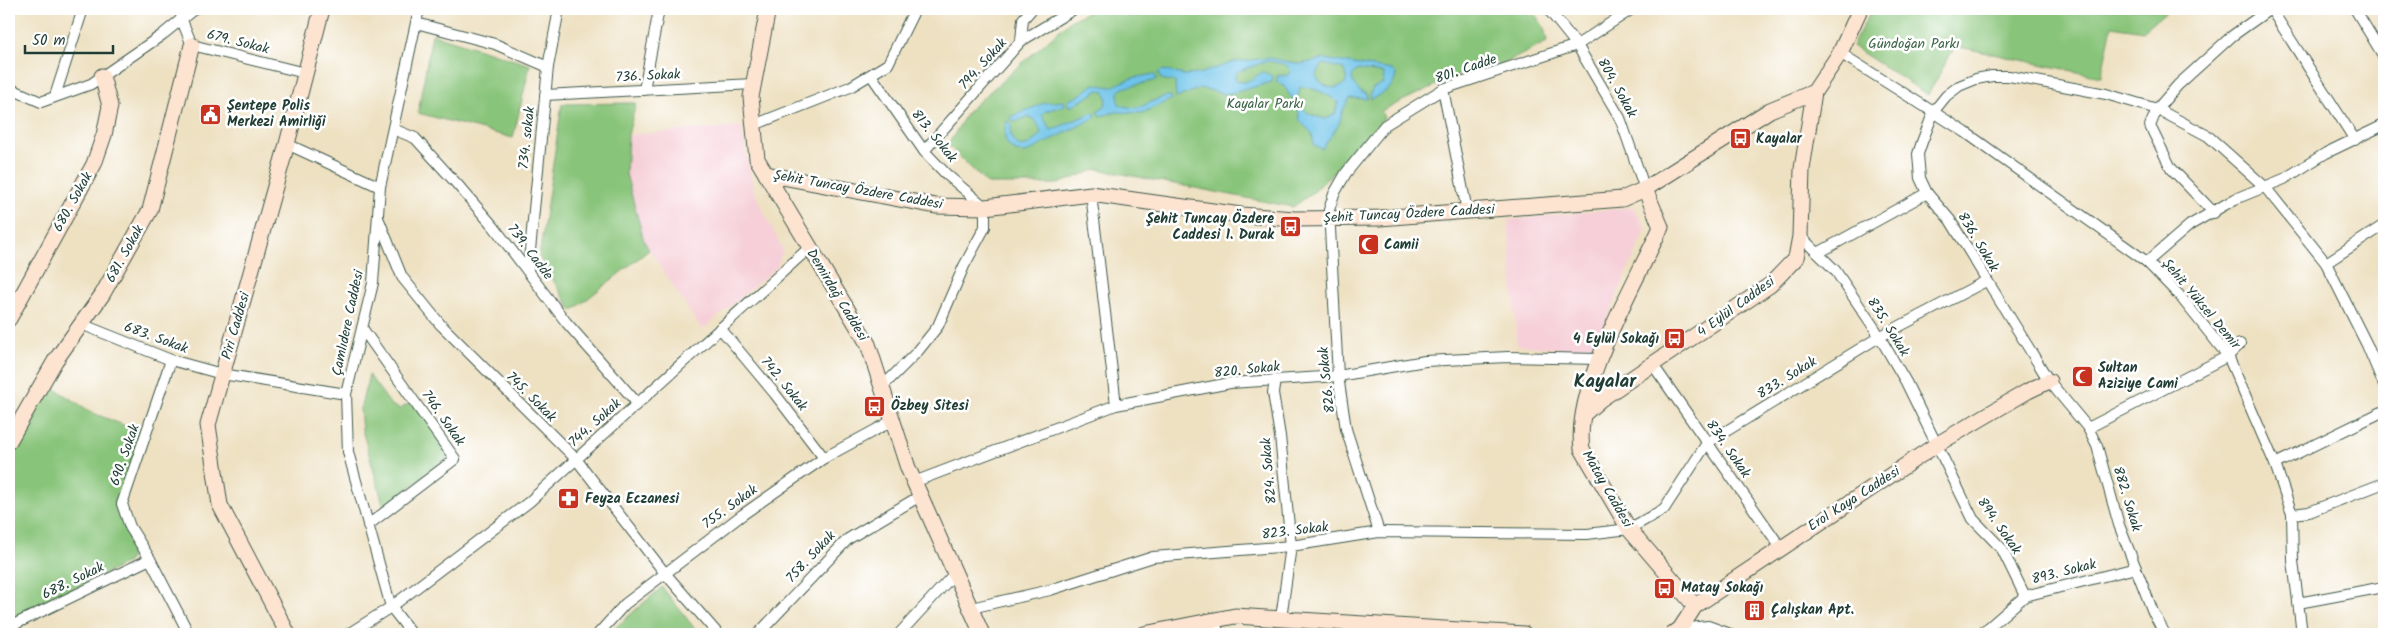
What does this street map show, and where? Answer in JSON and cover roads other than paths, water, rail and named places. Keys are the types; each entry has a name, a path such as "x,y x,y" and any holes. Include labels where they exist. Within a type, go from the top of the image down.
{"street":[{"path":"55,96 83,9"},
{"path":"9,88 41,102 91,84 162,35 184,14 194,9"},
{"name":"Piri Caddesi","path":"288,634 220,505 208,425 287,144 322,9"},
{"name":"Çamlıdere Caddesi","path":"412,634 391,607 368,525 348,452 346,394 373,283 380,187 419,9"},
{"name":"734. sokak","path":"528,271 548,68 559,9"},
{"path":"644,90 659,9"},
{"name":"Demirdağ Caddesi","path":"768,9 751,98 757,159 868,344 892,421 914,482 982,634"},
{"path":"754,126 850,87 888,64 915,9"},
{"path":"1022,41 1023,19 1032,9"},
{"name":"794. Sokak","path":"924,151 1022,41 1074,9"},
{"name":"804. Sokak","path":"1548,9 1577,45 1620,118 1645,189"},
{"name":"801. Cadde","path":"1330,220 1331,202 1346,173 1385,124 1444,89 1577,45 1632,9"},
{"path":"1814,92 1840,53 1860,9"},
{"path":"2214,213 2171,168 2150,126 2157,109 2178,85 2232,36 2270,9 2355,140"},
{"path":"2355,9 2384,57"},
{"name":"679. Sokak","path":"184,14 192,45 305,73"},
{"path":"416,24 495,44 548,68"},
{"name":"681. Sokak","path":"9,441 55,361 102,294 150,210 192,45"},
{"name":"Şehit Yüksel Demir","path":"1840,53 1934,111 2147,262 2179,295 2228,356 2275,464 2292,514 2293,561 2302,634"},
{"name":"813. Sokak","path":"871,75 924,151 946,174 985,207"},
{"name":"680. Sokak","path":"9,320 94,164 104,134 110,106 102,76"},
{"path":"1934,111 1946,96 1959,86 1976,79 1992,76 2009,76 2106,94 2157,109 2208,136 2265,187 2326,263 2367,345 2384,385"},
{"name":"736. Sokak","path":"545,94 753,84"},
{"path":"1444,89 1468,211"},
{"name":"Şehit Tuncay Özdere Caddesi","path":"766,174 936,206 985,207 1091,194 1241,216 1330,220 1622,199 1645,189 1770,110 1814,92"},
{"name":"4 Eylül Caddesi","path":"1584,414 1601,399 1770,286 1796,258 1800,236 1802,168 1814,92"},
{"name":"836. Sokak","path":"1934,111 1918,154 1920,178 1927,192 1950,220 2049,381"},
{"path":"2147,262 2190,225 2214,213 2235,199 2284,179 2326,153 2384,125"},
{"name":"739. Cadde","path":"393,129 415,138 494,227 566,322 637,403"},
{"path":"287,144 380,187"},
{"name":"Matay Caddesi","path":"1645,189 1660,227 1598,359 1580,434 1582,449 1629,529 1694,606"},
{"path":"1818,253 1927,192"},
{"path":"1091,194 1116,405"},
{"path":"882,387 918,351 938,326 964,266 985,227 985,207"},
{"name":"745. Sokak","path":"378,217 402,277 407,284 452,336 576,460 664,572 718,634"},
{"name":"826. Sokak","path":"1330,220 1338,376 1346,429 1379,532"},
{"path":"2326,263 2384,225"},
{"name":"835. Sokak","path":"1800,236 1835,270 1879,337 1906,382 1936,445"},
{"name":"744. Sokak","path":"348,634 391,607 529,502 809,248"},
{"name":"833. Sokak","path":"1629,529 1664,509 1708,443 1879,337 1986,281"},
{"name":"683. Sokak","path":"82,324 171,360 222,374 346,394"},
{"name":"746. Sokak","path":"362,328 455,458 368,525"},
{"name":"742. Sokak","path":"720,328 776,394 824,458"},
{"path":"2088,428 2228,356 2240,344"},
{"name":"820. Sokak","path":"914,482 1116,405 1230,384 1338,376 1424,361 1508,357 1598,359"},
{"name":"690. Sokak","path":"171,360 122,504 130,527 150,559 189,634"},
{"name":"834. Sokak","path":"1653,365 1781,548"},
{"name":"824. Sokak","path":"1275,380 1273,393 1280,436 1291,546 1281,618"},
{"name":"882. Sokak","path":"2049,381 2088,428 2096,446 2119,525 2153,612 2165,634"},
{"name":"Erol Kaya Caddesi","path":"1676,632 1694,606 1936,445 2049,381"},
{"path":"2275,464 2384,411"},
{"name":"755. Sokak","path":"598,634 625,604 664,572 824,458 892,421"},
{"name":"894. Sokak","path":"1936,445 1973,519 2002,550 2025,596"},
{"path":"2292,514 2309,512 2384,483"},
{"name":"758. Sokak","path":"758,634 848,539 920,496"},
{"name":"823. Sokak","path":"971,608 1050,590 1153,557 1291,546 1379,532 1587,534 1629,529"},
{"name":"688. Sokak","path":"9,628 150,559"},
{"name":"893. Sokak","path":"1981,634 2025,596 2136,568"},
{"path":"898,634 955,573"},
{"path":"2298,603 2384,587"},
{"path":"1146,634 1216,627 1235,616 1281,618 1414,631 1524,634"},
{"path":"1676,632 1708,626 1730,634"}],"water":[{"path":"1269,58 1301,64 1324,59 1392,70 1396,74 1391,87 1384,93 1371,99 1370,94 1373,88 1383,83 1384,73 1358,70 1354,73 1352,79 1354,84 1366,94 1368,99 1350,98 1343,110 1339,124 1322,149 1314,145 1312,133 1300,121 1298,109 1294,103 1300,100 1301,105 1306,111 1326,119 1335,114 1338,102 1320,92 1305,87 1300,87 1298,96 1292,99 1284,86 1277,82 1277,76 1288,75 1291,70 1285,64 1267,61 1237,72 1235,77 1236,81 1244,82 1263,72 1273,76 1272,82 1224,94 1201,88 1176,98 1175,82 1161,79 1158,73 1163,70 1184,75 1199,74 1234,62","holes":["1323,64 1344,69 1346,81 1338,87 1327,86 1316,76"]},
{"path":"1154,74 1157,80 1123,88 1118,92 1119,104 1134,108 1171,96 1172,99 1142,113 1116,112 1100,116 1097,111 1105,106 1107,98 1104,91 1099,90 1073,106 1068,106 1068,100 1077,97 1094,84 1111,87 1132,78"},
{"path":"1064,101 1065,105 1046,111 1042,115 1051,130 1094,112 1096,117 1026,153 1019,152 1010,147 1005,138 1007,121 1012,124 1011,135 1013,140 1021,147 1029,145 1041,134 1037,123 1031,118 1028,117 1014,122 1010,117 1044,103"}],"place":[{"name":"Şentepe Polis Merkezi Amirliği","path":"211,114"},
{"name":"Kayalar","path":"1740,139"},
{"name":"Şehit Tuncay Özdere Caddesi 1. Durak","path":"1290,227"},
{"name":"Camii","path":"1368,245"},
{"name":"4 Eylül Sokağı","path":"1675,339"},
{"name":"Sultan Aziziye Cami","path":"2082,376"},
{"name":"Özbey Sitesi","path":"875,406"},
{"name":"Feyza Eczanesi","path":"569,499"},
{"name":"Matay Sokağı","path":"1665,588"},
{"name":"Çalışkan Apt.","path":"1755,610"}],"district":[{"name":"Kayalar","path":"1605,382"}],"park label":[{"name":"Gündoğan Parkı","path":"1914,44"},
{"name":"Kayalar Parkı","path":"1265,104"}]}
